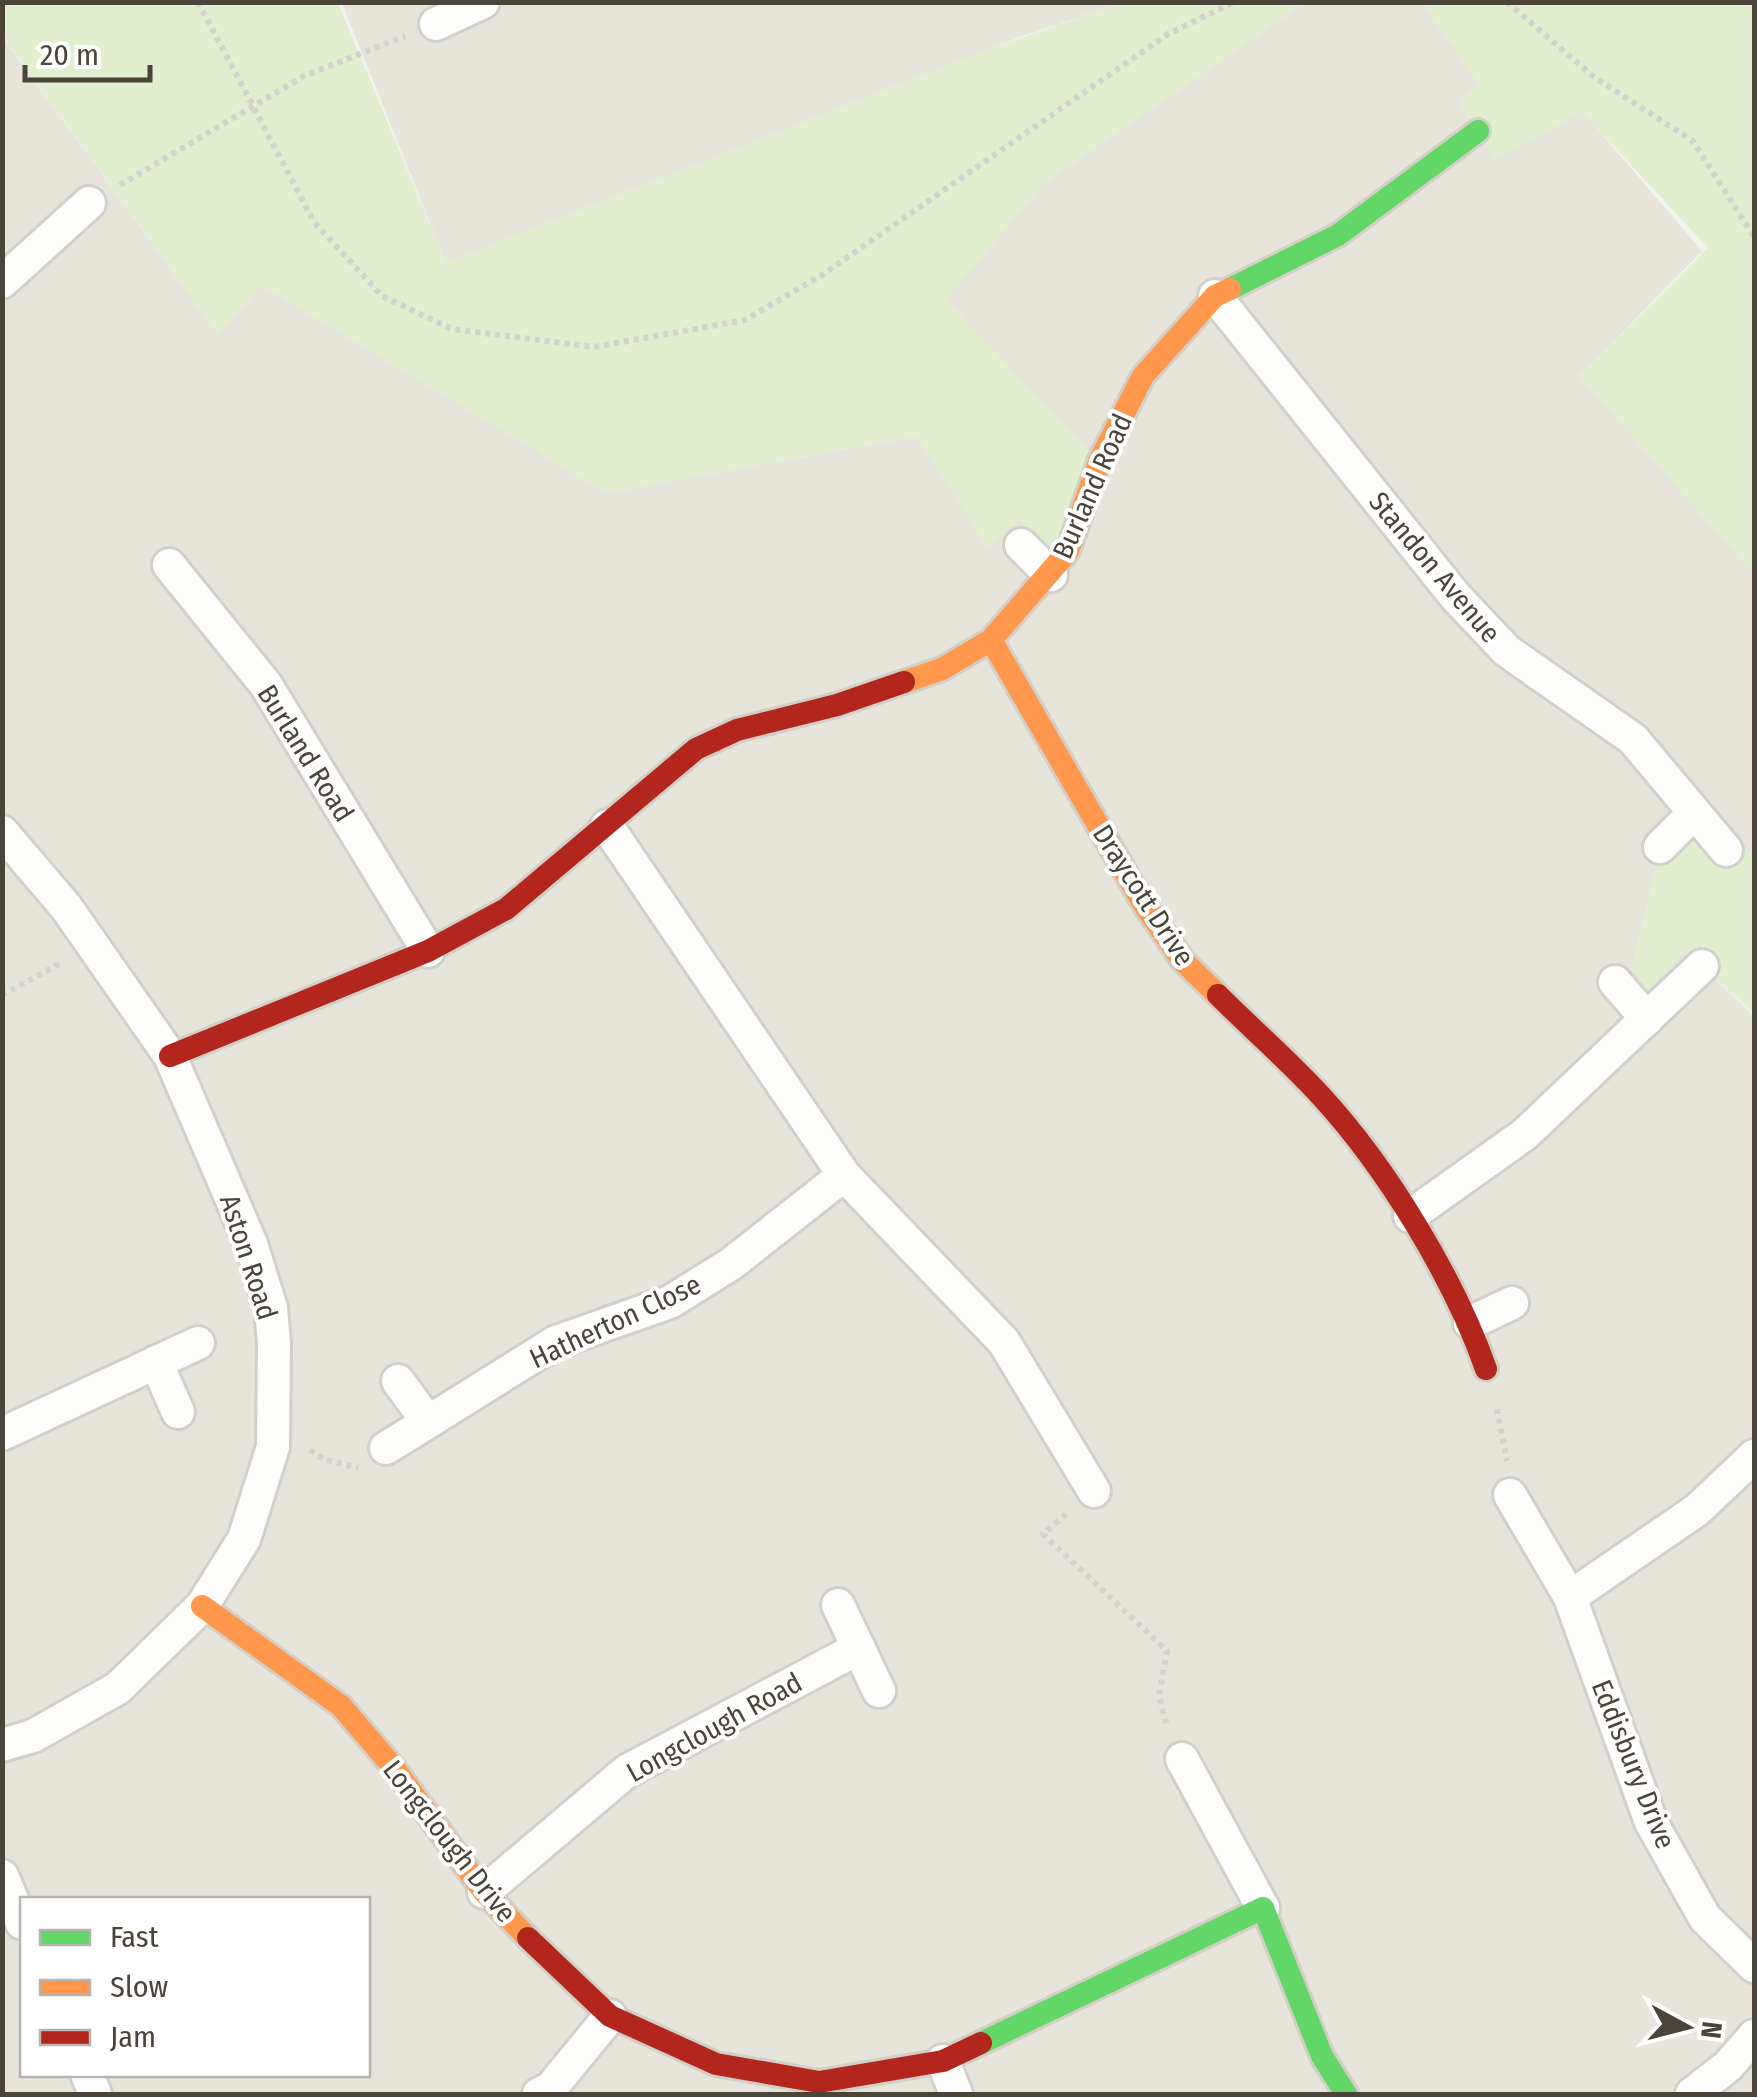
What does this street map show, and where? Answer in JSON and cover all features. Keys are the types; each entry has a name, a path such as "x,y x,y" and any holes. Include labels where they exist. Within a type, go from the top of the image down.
{"street":[{"path":"436,24 483,2"},
{"name":"Burland Road","path":"170,1056 428,952 506,908 696,749 737,730 837,706 942,669 990,640 1068,552 1099,462 1143,376 1215,296 1338,235 1478,132"},
{"path":"2,282 89,203"},
{"name":"Standon Avenue","path":"1215,296 1455,596 1507,651 1632,739 1726,850"},
{"path":"1020,545 1051,574"},
{"name":"Burland Road","path":"169,565 266,685 428,952"},
{"name":"Draycott Drive","path":"990,640 1143,903 1182,960 1323,1098 1410,1216 1470,1322 1486,1370"},
{"path":"1660,846 1693,814"},
{"path":"607,826 844,1175 1004,1342 1094,1491"},
{"name":"Aston Road","path":"2,832 93,945 170,1056 251,1244 271,1308 273,1447 244,1539 202,1606 118,1688 34,1736 2,1745"},
{"path":"1410,1216 1525,1134 1702,966"},
{"path":"1615,982 1647,1019"},
{"name":"Hatherton Close","path":"386,1448 556,1342 670,1302 731,1264 844,1175"},
{"path":"1470,1322 1512,1303"},
{"path":"2,1434 198,1343"},
{"path":"156,1362 178,1412"},
{"path":"398,1380 428,1422"},
{"path":"1570,1596 1697,1510 1754,1456"},
{"name":"Eddisbury Drive","path":"1510,1495 1570,1596 1651,1822 1705,1918 1754,1966"},
{"path":"838,1605 879,1691"},
{"name":"Longclough Drive","path":"202,1606 340,1706 394,1768 484,1892 610,2016 716,2064 819,2082 943,2061 1263,1908"},
{"name":"Longclough Road","path":"484,1892 628,1771 859,1648"},
{"path":"1182,1759 1263,1908 1322,2056 1346,2094"},
{"path":"2,1876 20,1919"},
{"path":"539,2094 551,2088 610,2016"},
{"path":"1692,2094 1728,2066 1754,2036"},
{"path":"943,2061 956,2094"}],"path":[{"path":"198,2 314,222 382,296 452,329 594,347 745,320 822,276 1168,34 1234,2"},
{"path":"1507,2 1594,78 1693,141 1754,237"},
{"path":"89,203 304,76 436,24"},
{"path":"2,995 93,945"},
{"path":"1486,1370 1504,1436 1510,1495"},
{"path":"273,1447 304,1447 323,1459 360,1468 386,1448"},
{"path":"1094,1491 1044,1534 1167,1651 1159,1696 1182,1759"}],"shaded area":[{"path":"342,3 1122,3 1017,38 446,263"},
{"path":"1304,3 1422,3 1479,83 1582,111 1702,251 1580,376 1754,574 1754,859 1730,829 1632,966 1647,990 1686,951 1754,1016 1754,2094 3,2094 2,36 218,334 262,285 606,493 917,436 988,547 1019,518 1099,462 945,300 1044,183"}],"green space":[{"path":"3,3 338,3 446,263 994,47 1122,3 1304,3 1044,183 946,300 1099,462 1058,565 1019,518 988,548 916,436 606,493 262,285 218,334 3,36"},
{"path":"1422,3 1754,3 1754,574 1580,376 1708,248 1582,112 1494,161 1458,101 1479,83"},
{"path":"1693,814 1730,829 1754,859 1754,1014 1686,951 1647,991 1632,966 1660,847"}],"traffic: fast":[{"path":"1230,289 1338,235 1478,131"},
{"path":"981,2043 1263,1908 1322,2056 1346,2094"}],"traffic: slow":[{"path":"904,682 942,669 991,640 1068,551 1099,462 1143,376 1215,296 1230,289"},
{"path":"991,640 1143,903 1182,960 1218,995"},
{"path":"202,1606 341,1706 394,1768 484,1892 528,1938"}],"traffic: jam":[{"path":"170,1056 428,951 506,909 696,749 737,730 837,705 904,682"},
{"path":"1218,995 1309,1083 1370,1156 1437,1262 1486,1369"},
{"path":"528,1938 610,2016 716,2064 819,2082 943,2061 981,2043"}]}
